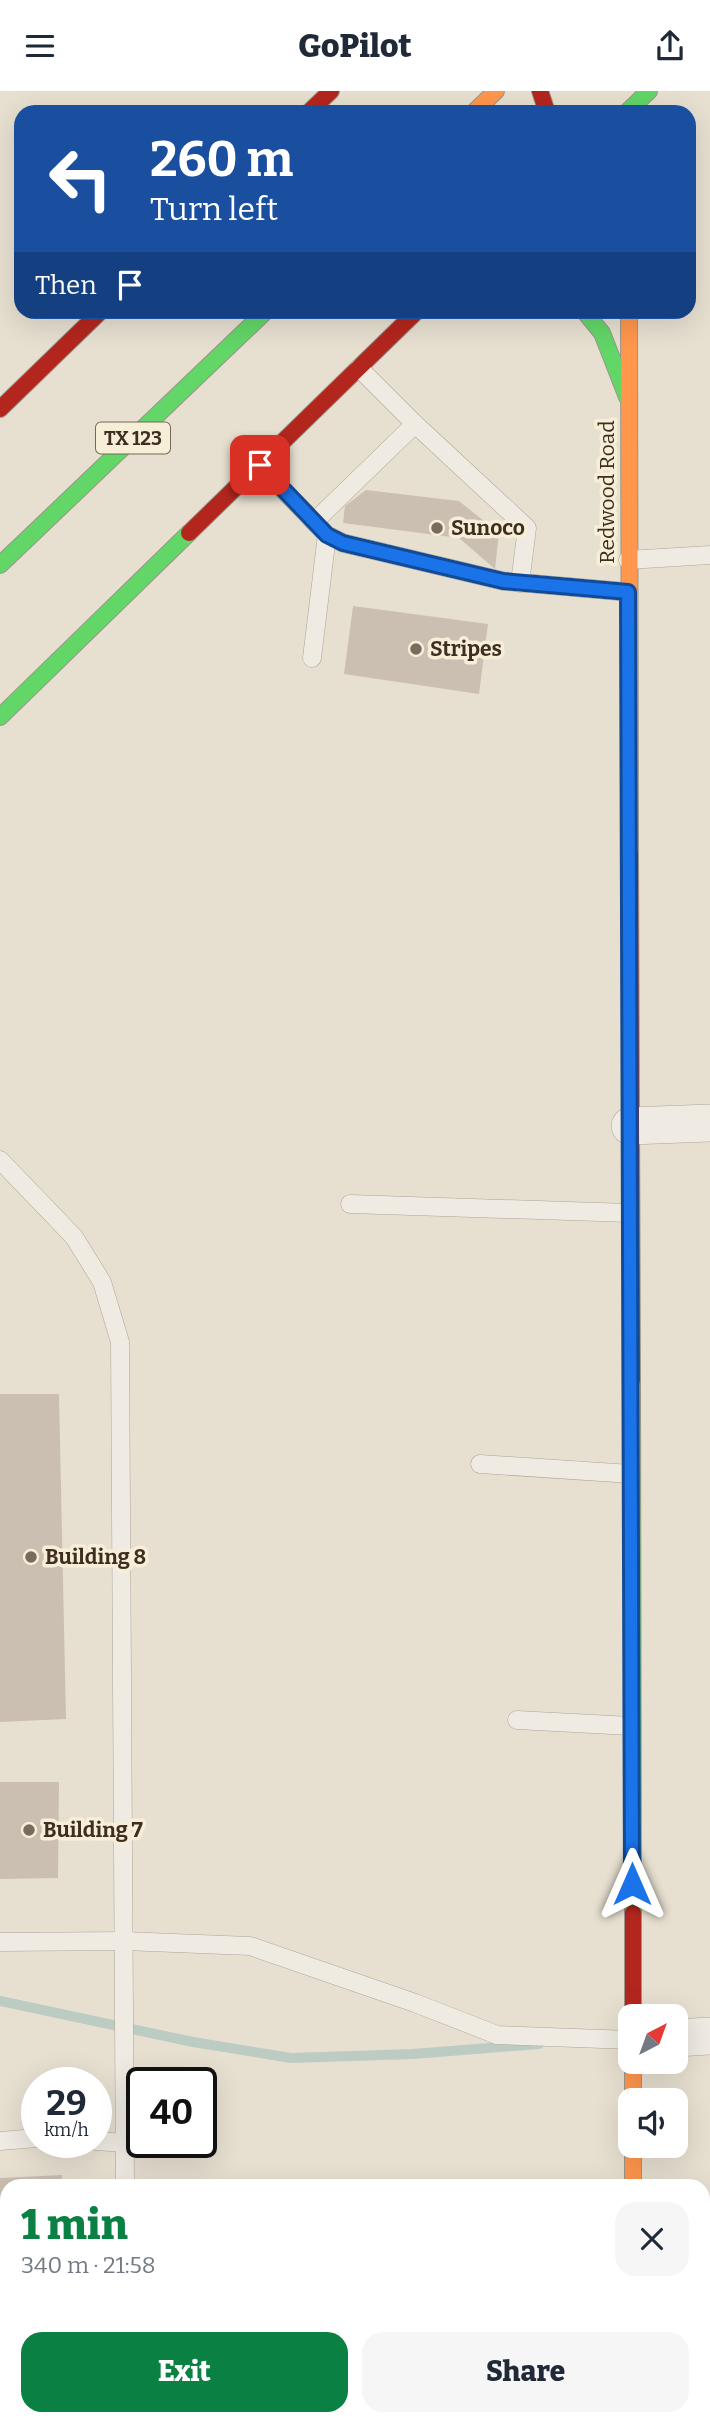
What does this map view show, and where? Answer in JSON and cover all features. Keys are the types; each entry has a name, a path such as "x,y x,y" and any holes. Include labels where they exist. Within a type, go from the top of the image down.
{"street":[{"path":"316,105 331,91"},
{"path":"481,105 496,91"},
{"path":"630,105 649,91"},
{"path":"0,409 93,319"},
{"name":"TX 123","path":"0,565 258,319"},
{"path":"0,717 409,319"},
{"path":"591,319 602,333 628,397"},
{"name":"Redwood Road","path":"629,319 633,2004"},
{"path":"630,1126 710,1123"},
{"path":"688,2037 710,2036"},
{"path":"633,2158 633,2179"}],"lane":[{"path":"359,368 527,528 520,583"},
{"path":"312,658 321,529 415,423"},
{"path":"260,465 321,529 343,543 503,581 628,592"},
{"path":"628,560 710,555"},
{"path":"0,1160 74,1237 102,1282 120,1342 125,2179"},
{"path":"350,1204 630,1213"},
{"path":"480,1464 631,1474"},
{"path":"517,1720 631,1726"},
{"path":"0,1942 124,1941 250,1945 497,2035 618,2040"},
{"path":"0,2141 21,2139"},
{"path":"112,2142 125,2143"}],"building":[{"name":"Sunoco","path":"366,490 459,501 499,533 495,569 459,538 343,523 345,506"},
{"name":"Stripes","path":"353,606 488,624 479,694 344,674"},
{"name":"Building 8","path":"0,1394 59,1394 66,1719 0,1722"},
{"name":"Building 7","path":"0,1782 59,1782 58,1878 0,1879"},
{"path":"62,2175 62,2179 0,2178"}],"waterway":[{"path":"0,2001 193,2042 291,2058 413,2054 539,2044"}],"traffic: fast":[{"path":"634,105 649,91"},
{"path":"0,565 258,319"},
{"path":"591,319 602,333 627,397"},
{"path":"0,717 189,533"},
{"path":"632,1380 633,1913"}],"traffic: slow":[{"path":"481,105 496,91"},
{"path":"629,319 630,855"},
{"path":"633,2074 633,2088"},
{"path":"633,2158 633,2179"}],"traffic: jam":[{"path":"316,105 331,91"},
{"path":"540,91 545,105"},
{"path":"0,409 93,319"},
{"path":"189,533 409,319"},
{"path":"630,855 632,1380"},
{"path":"633,1913 633,2004"}],"place":[{"name":"Sunoco","path":"437,528"},
{"name":"Stripes","path":"416,649"},
{"name":"Building 8","path":"31,1557"},
{"name":"Building 7","path":"29,1830"}],"route":[{"path":"260,465 327,535 343,543 503,581 628,592 632,1884"}]}
